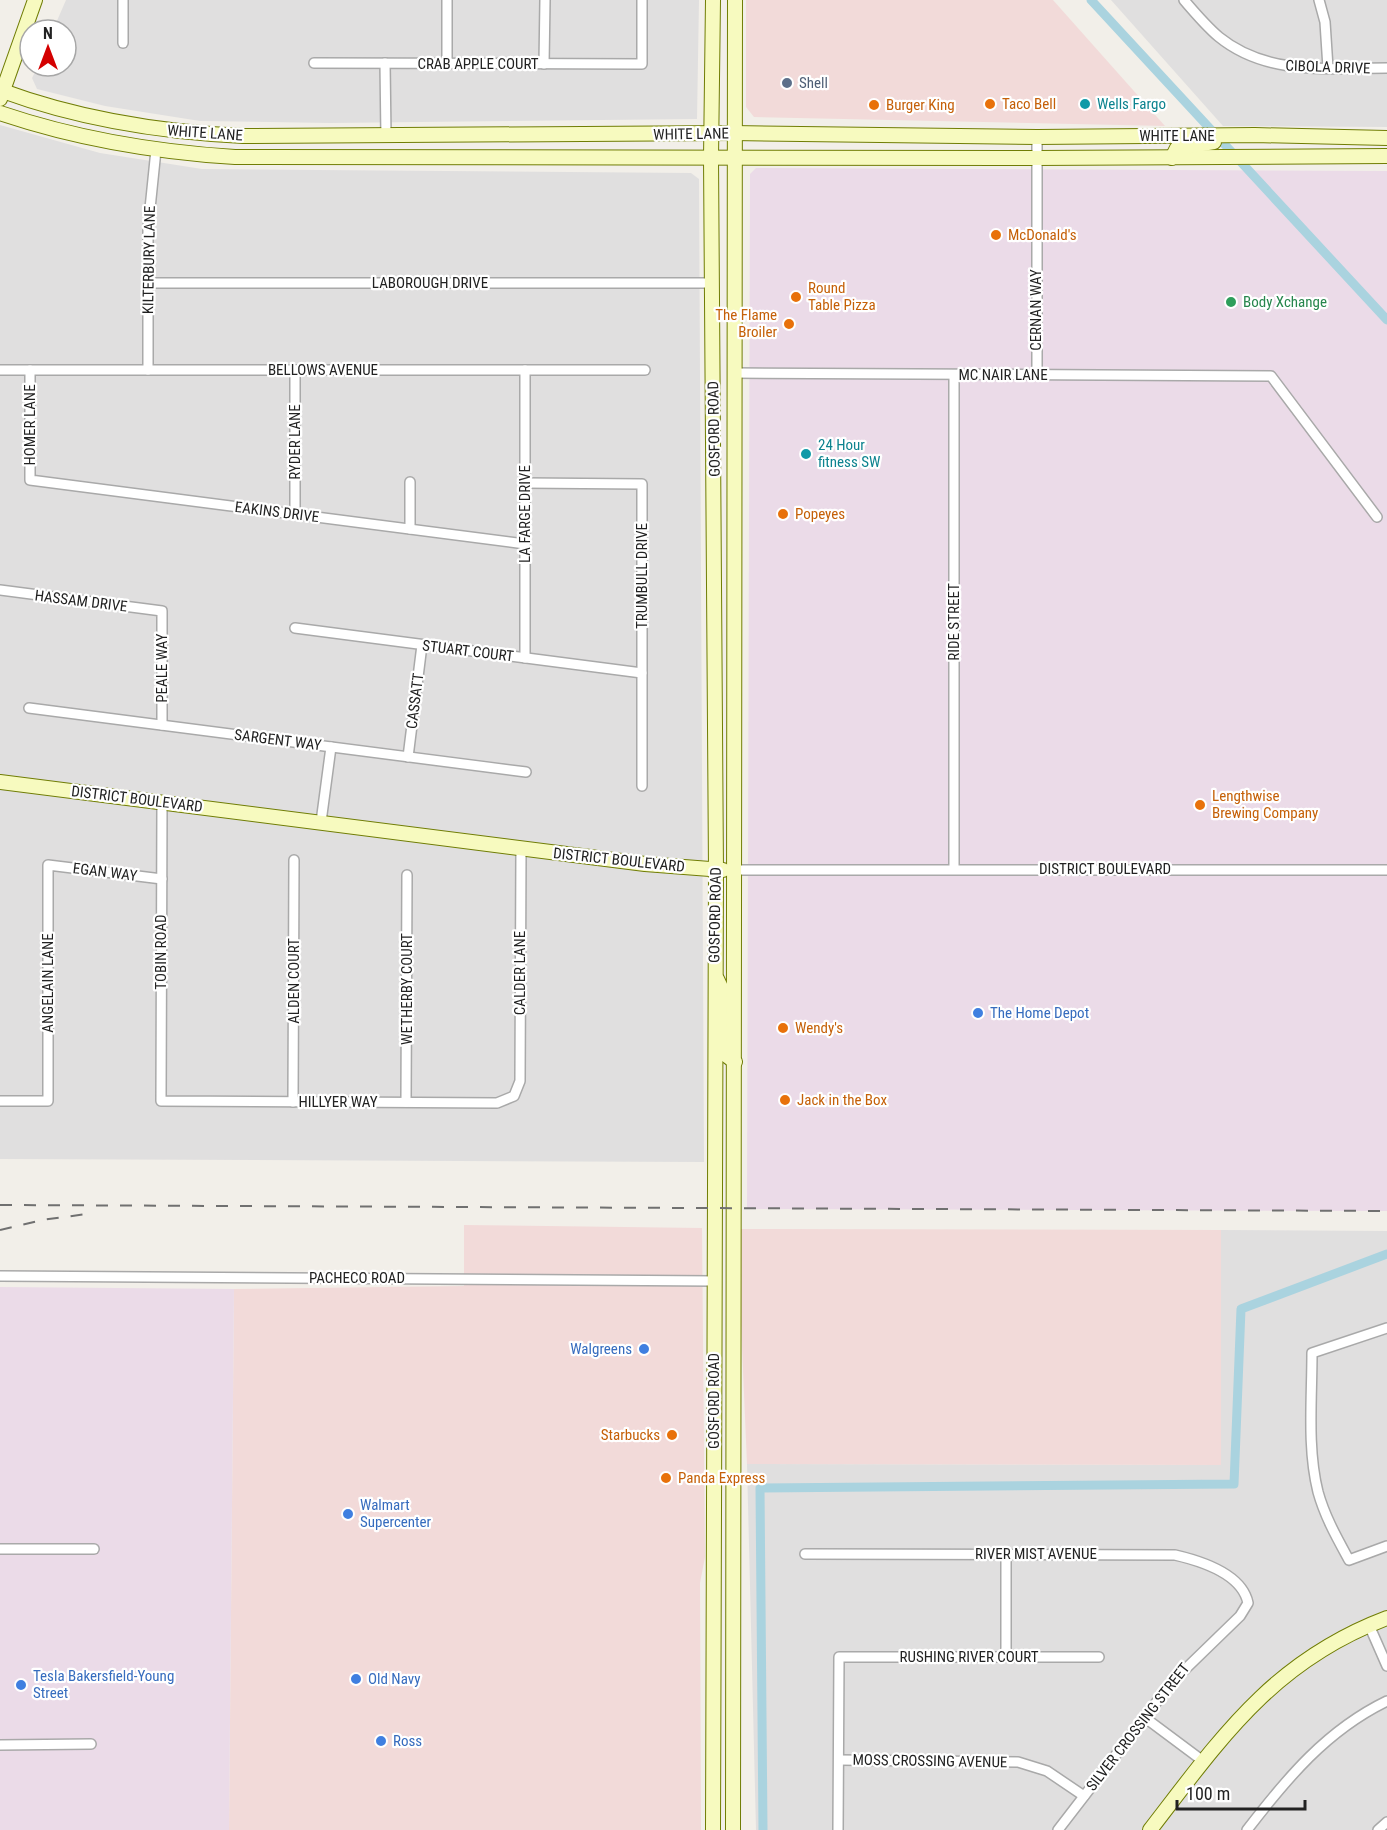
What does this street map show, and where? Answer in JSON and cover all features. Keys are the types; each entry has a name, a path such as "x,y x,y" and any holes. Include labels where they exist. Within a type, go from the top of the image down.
{"main road":[{"path":"1,94 35,0"},
{"name":"GOSFORD ROAD","path":"713,0 711,158 716,870 713,1830"},
{"name":"GOSFORD ROAD","path":"733,1830 735,1062 733,133 735,0"},
{"name":"WHITE LANE","path":"1,94 96,118 164,130 243,136 386,137 733,133 1037,138 1185,147 1256,157 1387,156"},
{"name":"WHITE LANE","path":"0,113 97,141 156,150 246,157 1172,158 1185,147 1254,135 1387,138"},
{"path":"713,289 723,358 727,368 734,373"},
{"path":"715,516 724,553 726,634 734,644"},
{"name":"DISTRICT BOULEVARD","path":"0,782 645,864 734,870"},
{"path":"714,971 724,994 724,1048 727,1056 735,1062"},
{"path":"714,1065 723,1072 723,1129 734,1147"},
{"path":"714,1215 724,1239 726,1272 734,1284"},
{"path":"714,1281 720,1286 724,1297 724,1336 733,1360"},
{"path":"1150,1830 1232,1725 1270,1686 1320,1650 1387,1618"}],"street":[{"path":"123,0 123,43"},
{"path":"447,0 447,64"},
{"path":"544,64 545,0"},
{"name":"CRAB APPLE COURT","path":"314,63 642,64 642,0"},
{"name":"CIBOLA DRIVE","path":"1184,0 1219,37 1247,55 1279,65 1387,68"},
{"path":"1319,0 1326,22 1328,68"},
{"path":"385,63 386,137"},
{"name":"CERNAN WAY","path":"1037,138 1035,158 1037,375"},
{"name":"KILTERBURY LANE","path":"148,370 149,211 156,150"},
{"name":"LABOROUGH DRIVE","path":"148,283 713,289"},
{"name":"BELLOWS AVENUE","path":"0,370 645,370"},
{"name":"HOMER LANE","path":"30,370 30,480"},
{"name":"RYDER LANE","path":"295,370 295,514"},
{"name":"LA FARGE DRIVE","path":"525,370 525,658"},
{"name":"MC NAIR LANE","path":"734,373 1271,376 1377,517"},
{"name":"RIDE STREET","path":"954,375 954,868"},
{"name":"EAKINS DRIVE","path":"30,480 525,544"},
{"path":"410,482 410,529"},
{"name":"TRUMBULL DRIVE","path":"525,483 642,484 642,786"},
{"name":"HASSAM DRIVE","path":"0,590 162,611"},
{"name":"PEALE WAY","path":"162,611 162,725"},
{"name":"STUART COURT","path":"295,628 642,673"},
{"name":"CASSATT","path":"408,757 422,645"},
{"name":"SARGENT WAY","path":"29,708 526,772"},
{"path":"321,822 331,747"},
{"name":"TOBIN ROAD","path":"161,1101 162,802"},
{"name":"CALDER LANE","path":"514,1096 520,1081 521,848"},
{"name":"ALDEN COURT","path":"293,1102 294,860"},
{"name":"EGAN WAY","path":"48,865 162,879"},
{"name":"ANGELAIN LANE","path":"0,1101 48,1101 48,865"},
{"name":"DISTRICT BOULEVARD","path":"734,870 954,868 1387,870"},
{"name":"WETHERBY COURT","path":"406,1102 407,875"},
{"name":"HILLYER WAY","path":"161,1101 497,1102 514,1096"},
{"name":"PACHECO ROAD","path":"0,1276 714,1281"},
{"path":"1387,1328 1312,1353 1314,1470 1325,1513 1349,1560 1387,1546"},
{"path":"0,1549 94,1549"},
{"name":"RIVER MIST AVENUE","path":"805,1554 1175,1555 1199,1561 1221,1572 1246,1593 1248,1603"},
{"path":"1006,1554 1006,1657"},
{"name":"SILVER CROSSING STREET","path":"1058,1830 1172,1682 1240,1616 1248,1603"},
{"path":"1369,1625 1387,1666"},
{"name":"RUSHING RIVER COURT","path":"838,1760 838,1657 1099,1657"},
{"path":"1247,1830 1280,1787 1317,1748 1361,1715 1387,1701"},
{"path":"1144,1717 1203,1761"},
{"path":"0,1745 91,1744"},
{"path":"838,1760 838,1830"},
{"name":"MOSS CROSSING AVENUE","path":"838,1760 1018,1762 1047,1771 1084,1796"},
{"path":"1378,1830 1387,1821"}],"shaded area":[{"path":"66,0 699,0 697,119 330,123 200,121 105,106 37,89 32,78 78,78 78,18 58,18"},
{"path":"746,0 1053,0 1165,126 754,117 746,107"},
{"path":"1111,0 1387,0 1387,127 1223,126"},
{"path":"0,125 100,153 202,169 691,173 699,179 704,1162 0,1159"},
{"path":"756,168 1387,171 1387,1211 747,1209 750,174"},
{"path":"464,1225 702,1228 705,1557 700,1583 701,1830 229,1830 234,1289 464,1286"},
{"path":"737,1229 1221,1230 1221,1465 747,1464"},
{"path":"1221,1230 1387,1231 1387,1830 756,1830 747,1464 1221,1465"},
{"path":"0,1287 234,1289 229,1830 0,1830"}],"waterway":[{"path":"1091,0 1387,320"},
{"path":"763,1830 760,1488 1234,1484 1241,1309 1387,1254"}],"railway":[{"path":"0,1205 1387,1211"},
{"path":"0,1230 42,1220 94,1213"}],"place":[{"name":"Shell","path":"787,83"},
{"name":"Taco Bell","path":"990,104"},
{"name":"Wells Fargo","path":"1085,104"},
{"name":"Burger King","path":"874,105"},
{"name":"McDonald's","path":"996,235"},
{"name":"Round Table Pizza","path":"796,297"},
{"name":"Body Xchange","path":"1231,302"},
{"name":"The Flame Broiler","path":"789,324"},
{"name":"24 Hour fitness SW","path":"806,454"},
{"name":"Popeyes","path":"783,514"},
{"name":"Lengthwise Brewing Company","path":"1200,805"},
{"name":"The Home Depot","path":"978,1013"},
{"name":"Wendy's","path":"783,1028"},
{"name":"Jack in the Box","path":"785,1100"},
{"name":"Walgreens","path":"644,1349"},
{"name":"Starbucks","path":"672,1435"},
{"name":"Panda Express","path":"666,1478"},
{"name":"Walmart Supercenter","path":"348,1514"},
{"name":"Old Navy","path":"356,1679"},
{"name":"Tesla Bakersfield-Young Street","path":"21,1685"},
{"name":"Ross","path":"381,1741"}]}
